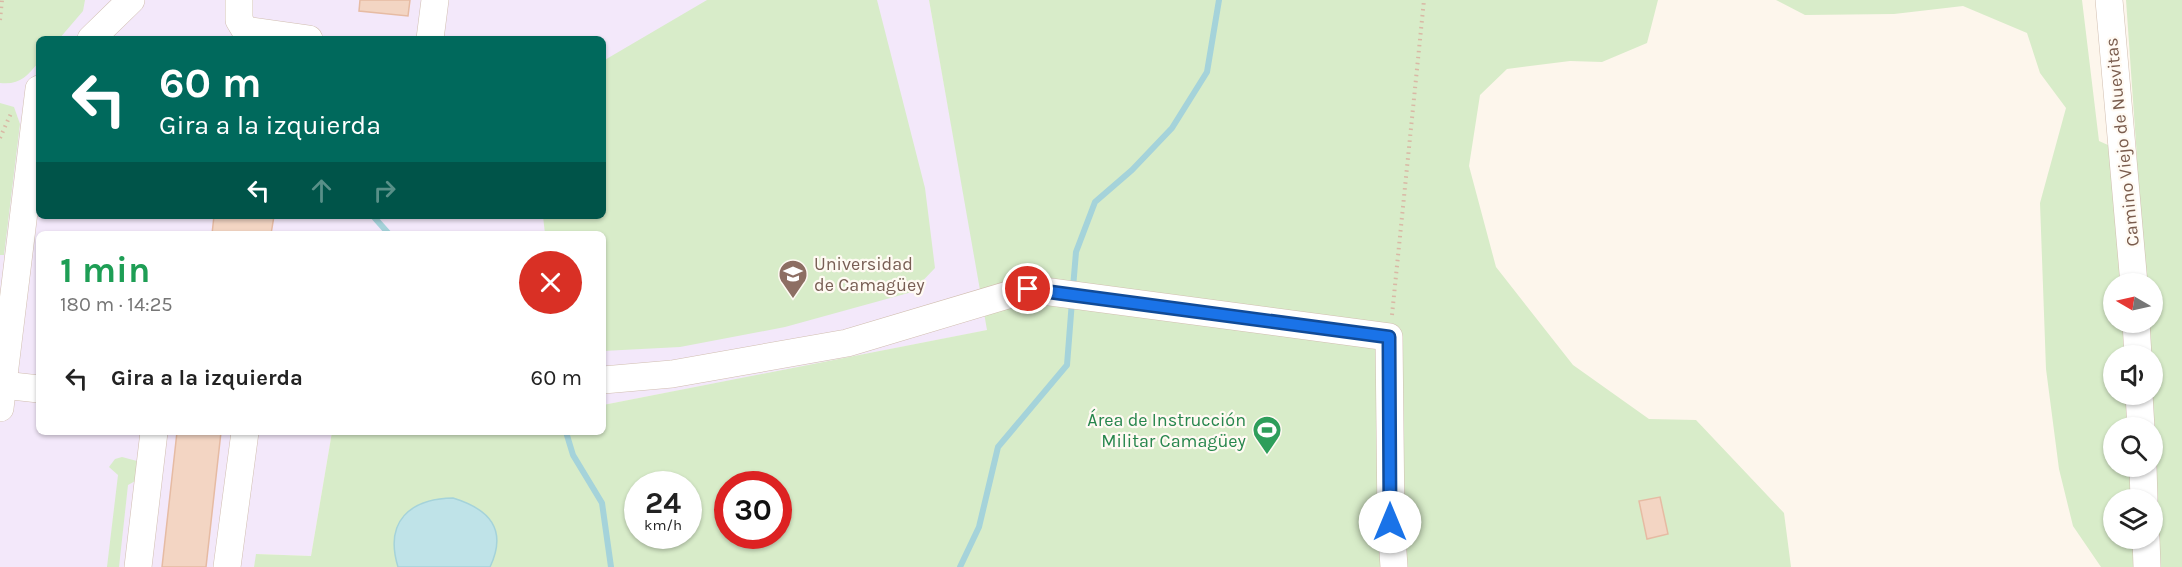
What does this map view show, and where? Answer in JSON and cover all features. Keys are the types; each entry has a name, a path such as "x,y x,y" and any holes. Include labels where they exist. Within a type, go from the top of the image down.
{"street":[{"path":"94,36 131,0"},
{"path":"239,0 239,20 244,30 287,36"},
{"path":"430,36 435,0"},
{"name":"Camino Viejo de Nuevitas","path":"2109,0 2133,273"},
{"path":"36,115 1,397 36,390"},
{"path":"606,380 672,374 847,343 1028,289 1389,337 1390,522 1394,567"},
{"path":"138,567 154,435"},
{"path":"227,567 245,435"},
{"path":"2146,549 2147,567"}],"path":[{"path":"0,20 2,0"},
{"path":"1389,337 1424,0"},
{"path":"0,127 2,134"}],"shaded area":[{"name":"Universidad de Camagüey","path":"0,0 929,0 988,330 606,404 606,231 36,231 36,435 331,435 311,556 257,554 254,567 0,567"}],"green space":[{"path":"0,0 85,0 83,11 62,36 36,36 36,65 30,72 13,83 0,83"},
{"path":"707,0 877,0 925,188 935,268 912,292 785,327 680,347 606,351 606,231 545,231 543,219 606,219 606,59"},
{"path":"929,0 1658,0 1647,43 1602,62 1570,61 1507,69 1480,95 1469,166 1496,267 1573,365 1649,419 1696,420 1784,513 1791,567 254,567 256,554 311,556 331,435 606,435 606,404 987,330"},
{"path":"1776,0 2082,0 2099,141 2137,158 2126,0 2182,0 2182,567 2101,567 2073,526 2059,469 2046,369 2040,203 2066,108 2040,73 2027,33 1963,6 1894,14 1805,15"},
{"path":"0,103 14,107 20,124 4,255 0,255"},
{"path":"122,457 137,461 139,479 128,485 119,567 107,567 118,475 109,467 115,459"}],"water":[{"path":"453,498 476,508 492,522 497,542 490,567 398,567 395,537 398,525 404,516 413,508 424,503"}],"building":[{"path":"360,0 410,0 408,16 359,11"},
{"path":"214,219 274,219 272,231 212,231"},
{"path":"177,435 221,435 206,567 162,567"},
{"path":"1660,497 1668,534 1647,539 1639,501"}],"waterway":[{"path":"1073,288 1076,252 1095,202 1132,170 1172,128 1207,72 1219,0"},
{"path":"376,219 386,231"},
{"path":"960,567 979,527 998,447 1067,365 1072,301"},
{"path":"567,435 573,455 602,503 611,567"}],"place":[{"name":"Universidad de Camagüey","path":"793,300"},
{"name":"Área de Instrucción Militar Camagüey","path":"1267,456"}],"route":[{"path":"1028,289 1389,337 1390,522"}]}
